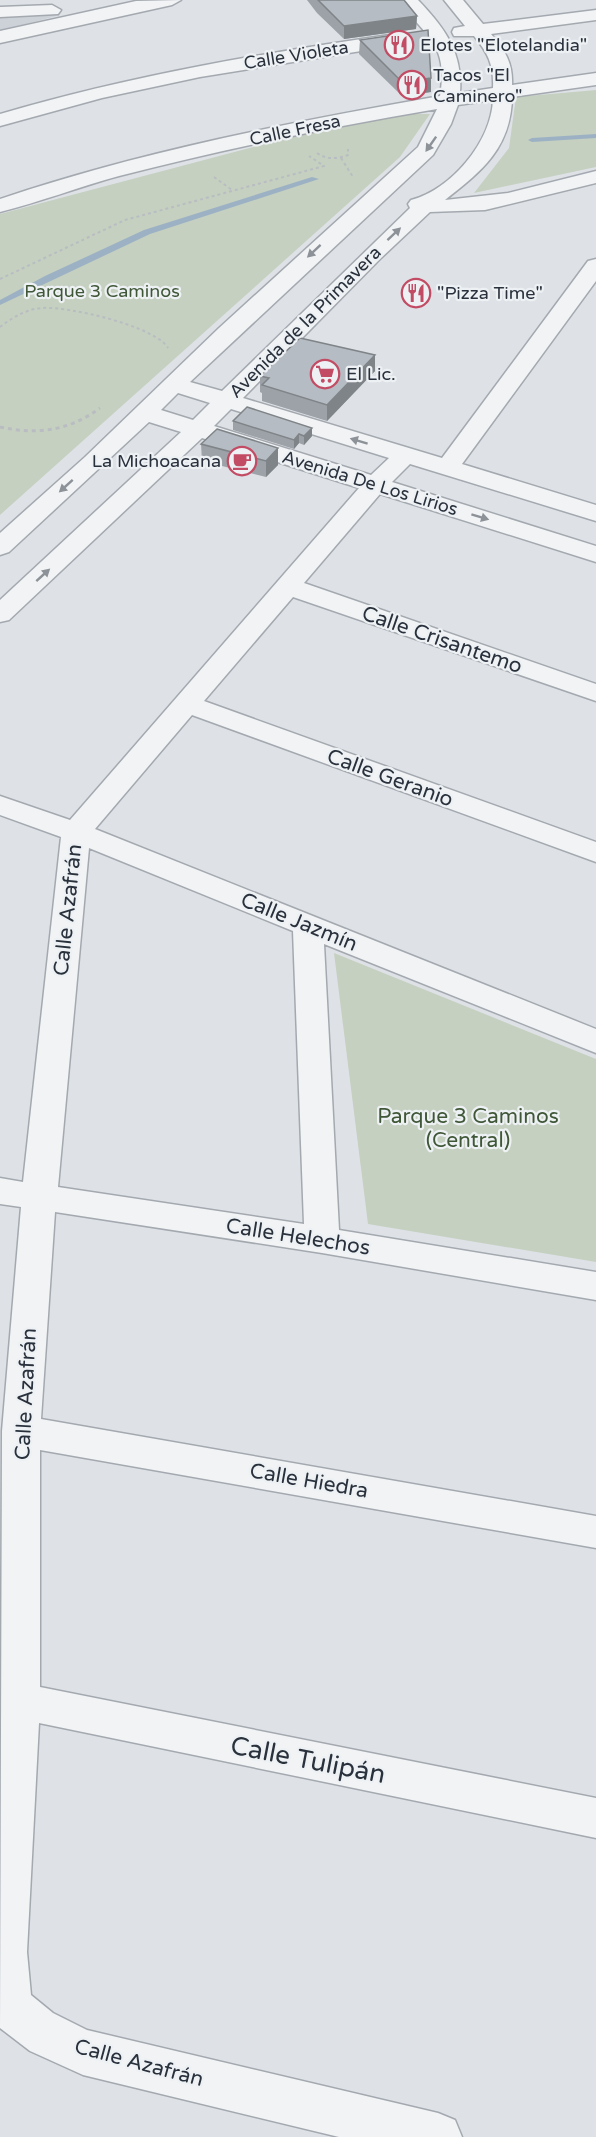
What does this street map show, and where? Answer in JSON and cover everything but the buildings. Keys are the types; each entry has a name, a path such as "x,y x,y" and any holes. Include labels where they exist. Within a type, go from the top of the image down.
{"street":[{"path":"0,37 172,0"},
{"name":"Avenida de la Primavera","path":"0,547 426,151 436,137 452,100 451,69 439,35 408,0"},
{"name":"Avenida de la Primavera","path":"0,614 198,429 425,205 477,165 489,146 502,111 503,71 497,52 480,29 453,0"},
{"path":"0,12 136,6"},
{"name":"Calle Violeta","path":"0,120 150,80 297,53 596,15"},
{"name":"Calle Fresa","path":"0,206 100,174 203,150 452,100 596,79"},
{"path":"375,196 425,205 482,203 527,195 596,177"},
{"path":"447,468 596,266"},
{"name":"Avenida De Los Lirios","path":"173,384 596,513"},
{"name":"Avenida De Los Lirios","path":"143,412 596,554"},
{"name":"Calle Azafrán","path":"406,455 375,485 76,832 39,1199 21,1431 20,1701 4,1952 6,1981 15,2012 43,2032 83,2052 438,2137"},
{"name":"Calle Crisantemo","path":"289,587 596,693"},
{"name":"Calle Geranio","path":"185,703 596,853"},
{"name":"Calle Jazmín","path":"0,805 76,832 596,1042"},
{"path":"308,926 322,1240"},
{"name":"Calle Helechos","path":"0,1191 39,1199 322,1240 596,1286"},
{"name":"Calle Hiedra","path":"21,1431 596,1532"},
{"name":"Calle Tulipán","path":"20,1701 596,1818"}],"path":[{"path":"0,279 126,220 324,166 304,154"},
{"path":"209,173 233,191"},
{"path":"0,327 28,310 44,307 64,309 148,332 163,340 168,349"},
{"path":"0,428 31,433 57,430 86,420 102,406"}],"shaded area":[{"path":"60,15 0,31 0,17"}],"green space":[{"path":"596,90 596,167 474,193 509,148 516,97"},
{"name":"Parque 3 Caminos","path":"430,114 400,157 0,515 0,214 280,140 373,119"},
{"name":"Parque 3 Caminos (Central)","path":"334,953 596,1059 596,1262 368,1224"}],"waterway":[{"path":"532,140 596,136"},
{"path":"0,303 147,232 315,179"}],"place":[{"name":"Elotes \"Elotelandia\"","path":"399,45"},
{"name":"Tacos \"El Caminero\"","path":"412,85"},
{"name":"\"Pizza Time\"","path":"416,293"},
{"name":"El Lic.","path":"325,374"},
{"name":"La Michoacana","path":"242,461"}]}
